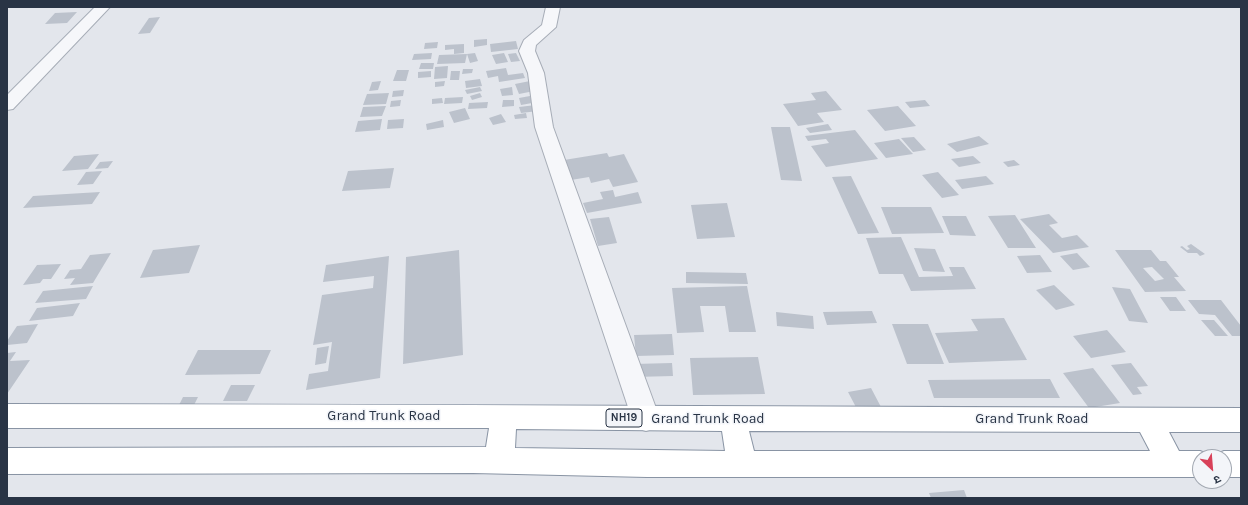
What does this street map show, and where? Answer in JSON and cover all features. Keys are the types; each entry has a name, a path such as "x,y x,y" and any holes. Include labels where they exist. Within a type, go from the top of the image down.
{"highway":[{"name":"Grand Trunk Road","path":"7,416 504,416 646,419 1241,420"},
{"path":"499,461 504,416"},
{"path":"732,419 742,464"},
{"path":"1148,419 1171,464"},
{"path":"7,461 499,461 742,464 1192,464"}],"street":[{"path":"7,105 103,7"},
{"path":"553,7 549,27 529,43 527,50 536,73 544,127 646,419"}],"building":[{"path":"77,12 67,23 45,24 55,13"},
{"path":"160,17 150,33 138,34 149,18"},
{"path":"487,39 487,45 474,47 474,40"},
{"path":"516,41 518,49 491,52 490,44"},
{"path":"438,42 437,48 424,49 425,43"},
{"path":"464,44 464,53 454,54 454,49 445,50 445,45"},
{"path":"432,53 431,59 412,60 414,54"},
{"path":"475,53 478,61 470,63 467,54"},
{"path":"504,53 508,62 496,64 492,55"},
{"path":"516,53 520,61 511,62 508,54"},
{"path":"467,54 465,63 437,64 439,55"},
{"path":"421,63 434,63 433,69 419,69"},
{"path":"448,66 447,78 434,79 435,67"},
{"path":"506,68 508,75 523,73 525,78 499,82 498,76 488,78 486,71"},
{"path":"463,69 473,69 472,73 462,74"},
{"path":"397,70 409,70 406,81 393,81"},
{"path":"431,71 431,77 418,78 418,72"},
{"path":"451,71 460,71 459,80 450,80"},
{"path":"480,79 482,86 466,88 465,81"},
{"path":"381,81 378,90 369,91 372,82"},
{"path":"445,81 444,86 435,87 435,82"},
{"path":"530,81 534,91 519,94 515,84"},
{"path":"480,87 482,91 467,94 465,90"},
{"path":"512,87 513,95 502,96 500,89"},
{"path":"404,90 403,96 392,97 393,91"},
{"path":"826,91 842,110 817,113 824,122 798,126 783,104 816,100 811,93"},
{"path":"389,93 386,104 363,105 367,94"},
{"path":"480,93 482,97 472,100 470,96"},
{"path":"530,96 532,103 521,105 519,98"},
{"path":"463,97 462,103 444,104 445,98"},
{"path":"442,98 443,103 432,104 432,99"},
{"path":"401,100 400,106 390,107 391,101"},
{"path":"503,100 514,100 514,106 502,107"},
{"path":"925,100 930,106 910,108 905,102"},
{"path":"488,102 487,108 468,109 469,103"},
{"path":"536,105 538,111 521,113 519,107"},
{"path":"386,106 382,116 360,117 363,107"},
{"path":"898,106 916,126 885,131 867,110"},
{"path":"465,108 470,119 454,123 449,112"},
{"path":"526,113 527,118 515,119 514,115"},
{"path":"501,114 506,122 493,125 489,118"},
{"path":"382,119 380,130 355,132 358,121"},
{"path":"404,119 403,128 387,129 388,120"},
{"path":"443,120 444,127 427,130 426,124"},
{"path":"828,124 832,130 810,133 806,128"},
{"path":"771,127 790,127 802,181 781,180"},
{"path":"855,130 878,159 826,167 811,146 829,143 826,139 808,141 805,136"},
{"path":"979,136 989,144 957,152 947,144"},
{"path":"914,137 926,150 913,152 901,138"},
{"path":"899,139 913,154 886,158 874,143"},
{"path":"607,153 609,157 624,154 638,182 613,187 609,179 591,183 589,177 571,180 564,160"},
{"path":"99,154 88,169 62,171 74,156"},
{"path":"973,156 981,163 959,167 951,159"},
{"path":"1014,160 1020,165 1008,167 1003,162"},
{"path":"113,161 108,168 95,169 100,162"},
{"path":"394,168 390,188 342,191 348,171"},
{"path":"102,171 93,184 77,185 86,172"},
{"path":"938,172 959,195 942,198 922,175"},
{"path":"851,176 879,233 858,234 832,177"},
{"path":"986,176 994,184 962,189 955,180"},
{"path":"613,190 615,197 638,192 642,203 587,213 583,203 603,199 600,192"},
{"path":"100,192 92,204 23,208 33,196"},
{"path":"727,203 735,237 697,239 691,205"},
{"path":"881,207 931,207 944,233 892,234"},
{"path":"1049,214 1058,223 1049,225 1062,238 1077,235 1089,247 1053,253 1020,219"},
{"path":"1015,215 1036,248 1008,248 988,216"},
{"path":"942,216 966,216 976,236 950,235"},
{"path":"609,217 617,243 598,246 590,219"},
{"path":"901,237 919,277 953,276 949,267 964,267 976,289 911,291 903,274 879,274 866,238"},
{"path":"1191,244 1205,254 1200,256 1197,253 1188,253 1180,247 1182,246 1187,250 1190,249 1187,246"},
{"path":"200,245 189,273 140,278 153,250"},
{"path":"914,248 935,249 945,272 923,271"},
{"path":"459,250 463,355 403,364 406,257"},
{"path":"1115,250 1151,250 1160,261 1166,261 1179,277 1174,277 1186,291 1145,292","holes":["1152,267 1164,279 1155,281 1143,268"]},
{"path":"111,253 93,283 70,285 75,278 64,279 70,270 81,269 90,255"},
{"path":"1077,253 1090,267 1073,270 1060,256"},
{"path":"1040,255 1052,272 1027,273 1017,256"},
{"path":"389,256 380,378 306,390 309,374 328,371 332,342 313,345 322,295 373,288 374,276 323,282 326,265"},
{"path":"61,264 51,279 43,279 40,283 23,285 37,265"},
{"path":"686,272 746,273 748,284 686,283"},
{"path":"1054,285 1075,305 1056,310 1036,290"},
{"path":"93,286 86,299 35,303 43,291"},
{"path":"747,286 756,332 729,332 725,306 700,306 704,332 677,333 672,288"},
{"path":"1112,287 1130,289 1148,323 1129,321"},
{"path":"1160,297 1176,297 1186,311 1170,311"},
{"path":"1188,300 1221,300 1241,326 1241,336 1232,336 1215,315 1199,314"},
{"path":"80,303 73,316 29,321 37,308"},
{"path":"872,311 877,323 827,325 823,312"},
{"path":"776,312 813,316 814,329 777,326"},
{"path":"1004,318 1027,360 949,363 935,333 978,331 971,319"},
{"path":"1201,320 1214,320 1228,336 1215,336"},
{"path":"38,324 27,343 7,345 7,341 17,326"},
{"path":"892,324 928,324 944,364 907,364"},
{"path":"1107,330 1126,352 1091,358 1073,336"},
{"path":"672,334 674,355 636,356 634,335"},
{"path":"329,346 326,363 315,365 317,348"},
{"path":"198,350 271,350 260,374 185,375"},
{"path":"16,352 10,361 30,360 7,394 7,353"},
{"path":"758,357 765,394 693,395 690,358"},
{"path":"672,363 673,376 634,377 634,364"},
{"path":"1131,363 1148,386 1137,387 1142,394 1133,395 1111,365"},
{"path":"1093,368 1120,403 1089,408 1063,373"},
{"path":"1050,379 1060,398 934,398 928,380"},
{"path":"231,385 255,385 247,401 223,401"},
{"path":"871,388 881,407 858,411 848,392"},
{"path":"183,397 198,397 191,411 176,411"},
{"path":"964,490 967,498 931,498 929,493"}]}
